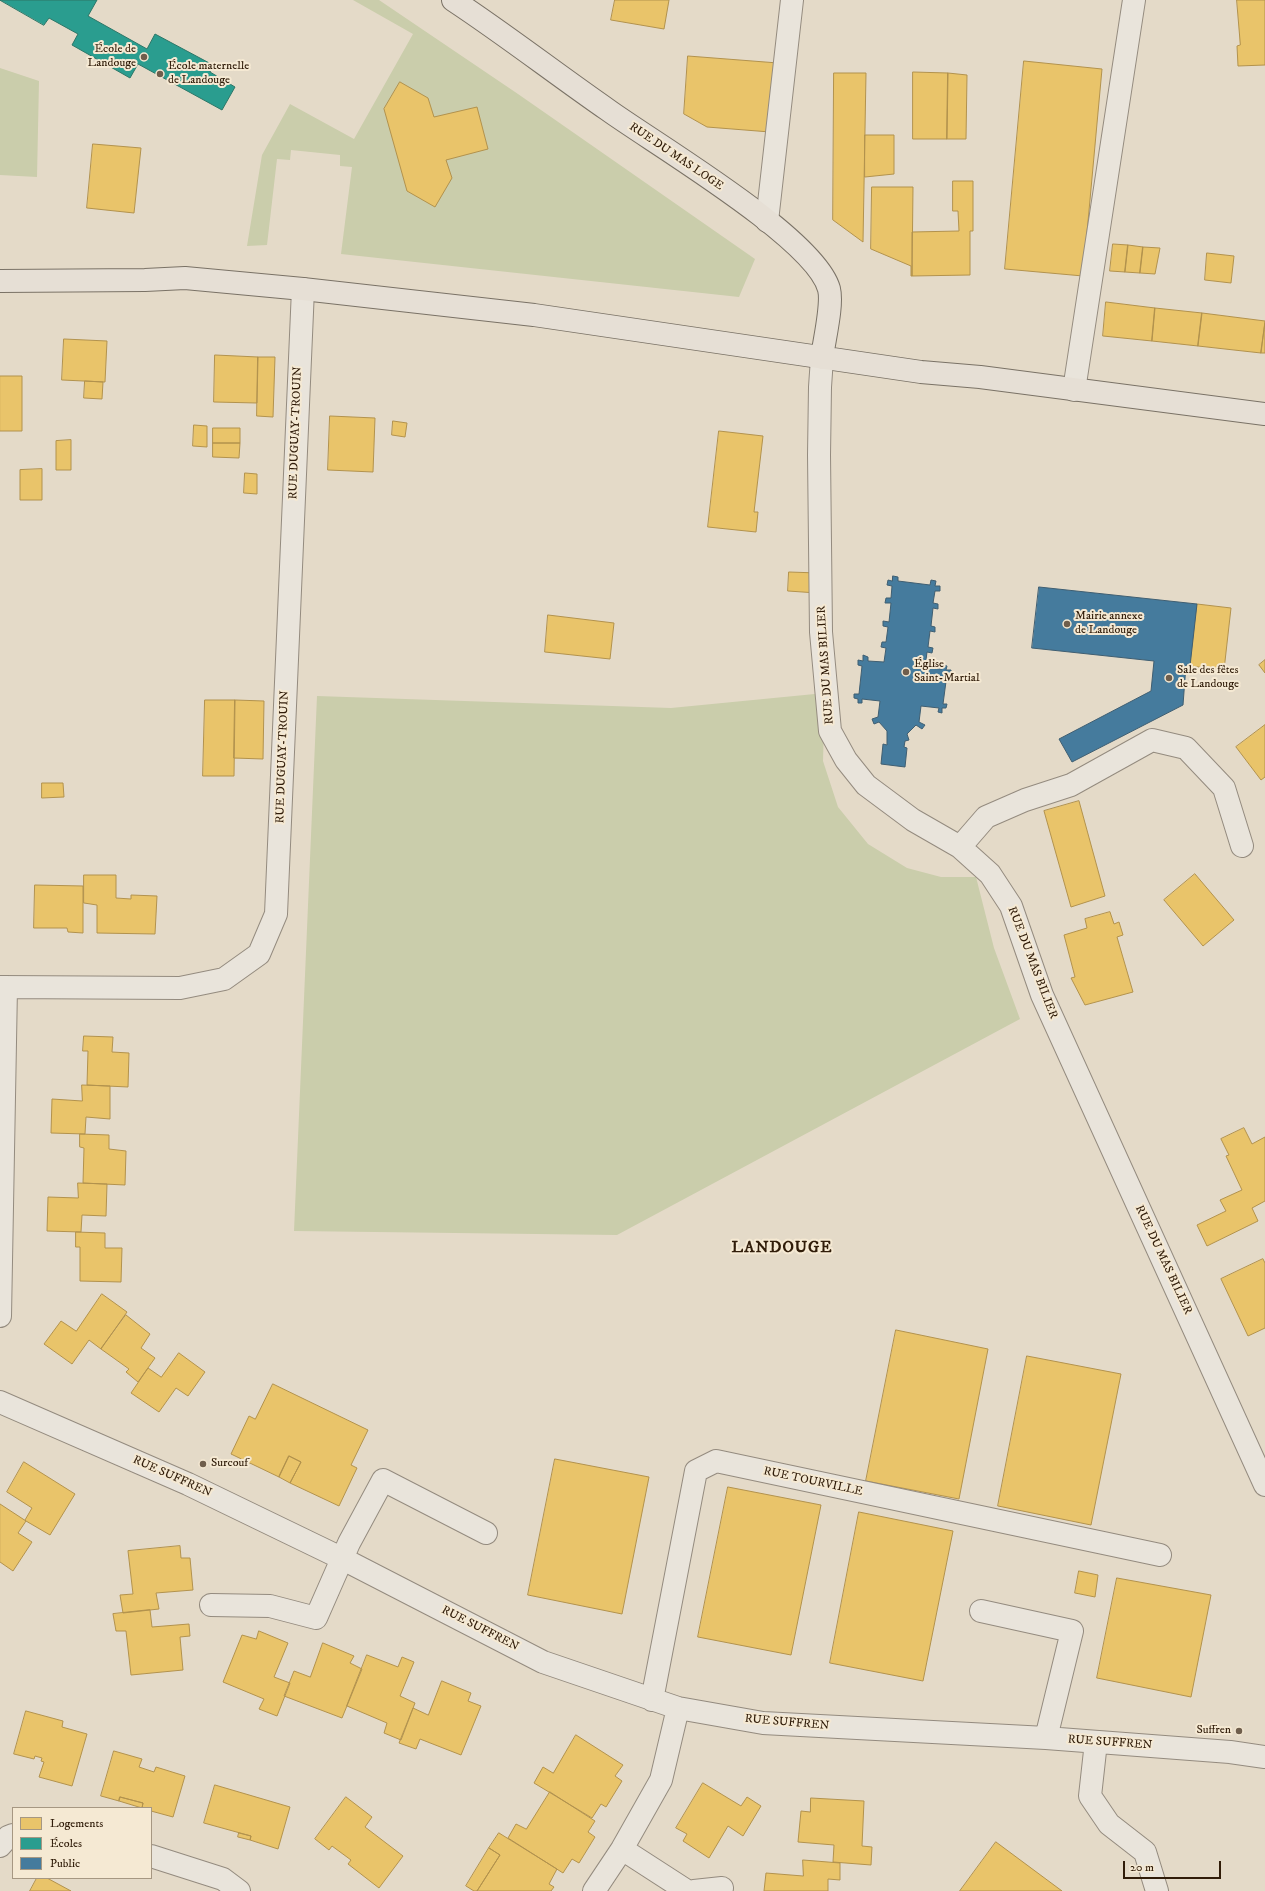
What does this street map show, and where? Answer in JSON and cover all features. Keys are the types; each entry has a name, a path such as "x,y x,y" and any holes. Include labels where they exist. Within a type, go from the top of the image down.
{"main road":[{"name":"RUE DU MAS LOGE","path":"453,0 496,28 608,110 767,221 815,264 829,289 829,313 822,358"},
{"path":"0,281 145,280 185,278 303,289 534,315 921,372 980,377 1265,414"}],"street":[{"path":"767,221 792,0"},
{"path":"1074,390 1134,0"},
{"name":"RUE DUGUAY-TROUIN","path":"3,987 180,988 224,979 259,954 276,914 303,289"},
{"name":"RUE DU MAS BILIER","path":"822,358 819,455 821,632 830,731 846,760 866,785 913,820 960,847 990,874 1011,906 1042,995 1265,1485"},
{"path":"960,847 986,817 1025,800 1071,784 1152,740 1186,748 1224,788 1242,846"},
{"path":"0,1316 3,987"},
{"name":"RUE SUFFREN","path":"0,1402 188,1484 342,1558 543,1662 678,1708 763,1723 1046,1738 1230,1752 1265,1757"},
{"name":"RUE TOURVILLE","path":"652,1700 696,1471 716,1461 1160,1555"},
{"path":"212,1605 270,1606 316,1618 342,1558 383,1480 486,1533"},
{"path":"981,1611 1072,1631 1046,1738"},
{"path":"594,1891 622,1849 661,1780 678,1708"},
{"path":"1096,1742 1090,1796 1109,1824 1144,1852 1157,1891"},
{"path":"0,1846 8,1837 12,1835"},
{"path":"622,1849 687,1891"},
{"path":"152,1856 223,1879 239,1891"},
{"path":"694,1891 722,1888"}],"green space":[{"path":"353,0 379,0 518,94 755,259 739,297 341,254 352,167 340,166 340,155 291,150 290,160 277,159 267,245 247,246 262,155 290,104 354,139 413,34"},
{"path":"0,68 39,81 37,177 0,175"},
{"path":"825,693 823,761 838,807 868,844 907,868 941,877 976,877 994,948 1020,1019 617,1235 294,1231 317,696 671,708"}],"building: Logements":[{"path":"615,0 669,0 664,29 611,20"},
{"path":"1237,0 1265,0 1265,65 1238,66 1237,46 1240,45"},
{"path":"688,56 778,63 770,132 707,127 684,114"},
{"path":"1024,61 1102,69 1083,276 1005,269"},
{"path":"913,72 948,73 947,139 913,139"},
{"path":"834,73 866,73 863,242 833,220"},
{"path":"948,73 967,75 966,139 947,139"},
{"path":"400,82 428,98 434,117 477,107 488,149 446,160 452,178 435,207 407,191 384,109"},
{"path":"865,135 894,135 894,174 865,177"},
{"path":"93,144 141,148 134,213 87,208"},
{"path":"953,181 973,181 973,231 970,231 970,275 912,276 912,232 959,231 958,211 953,211"},
{"path":"872,187 913,187 912,276 911,266 871,249"},
{"path":"1113,244 1128,245 1125,272 1110,271"},
{"path":"1128,245 1143,247 1140,273 1125,272"},
{"path":"1143,247 1160,248 1155,274 1140,273"},
{"path":"1207,253 1234,256 1231,283 1205,280"},
{"path":"1106,302 1155,308 1152,341 1103,336"},
{"path":"1155,308 1202,313 1198,346 1152,341"},
{"path":"1202,313 1265,321 1261,353 1198,346"},
{"path":"1265,323 1265,353 1261,353"},
{"path":"64,339 107,341 105,382 62,380"},
{"path":"215,355 258,357 257,403 214,402"},
{"path":"258,357 275,357 273,417 257,416"},
{"path":"0,376 22,376 22,431 0,431"},
{"path":"85,381 103,382 102,399 84,398"},
{"path":"330,416 375,418 373,472 328,470"},
{"path":"393,421 407,423 405,437 392,435"},
{"path":"194,425 207,426 207,447 193,446"},
{"path":"213,428 240,428 240,443 213,443"},
{"path":"719,431 763,436 754,512 758,512 756,532 708,527"},
{"path":"71,440 71,470 56,470 56,441"},
{"path":"213,443 240,443 239,458 213,457"},
{"path":"42,469 42,500 20,500 20,470"},
{"path":"245,473 257,474 257,494 244,493"},
{"path":"789,572 818,573 817,593 788,591"},
{"path":"1197,604 1231,608 1224,670 1190,666"},
{"path":"548,615 614,623 610,659 545,652"},
{"path":"1265,660 1265,673 1259,665"},
{"path":"205,700 235,700 234,776 203,776"},
{"path":"235,700 264,701 263,759 234,758"},
{"path":"1265,725 1265,777 1261,780 1236,747"},
{"path":"42,783 63,783 64,797 42,798"},
{"path":"1079,801 1105,896 1071,907 1044,811"},
{"path":"1195,874 1234,920 1203,946 1164,900"},
{"path":"84,875 116,875 116,898 131,899 131,895 157,896 155,934 97,933 97,905 84,903"},
{"path":"35,885 83,886 83,933 68,932 67,928 34,928"},
{"path":"1110,912 1114,924 1119,922 1123,935 1117,937 1133,992 1085,1005 1071,978 1075,977 1064,935 1087,928 1085,919"},
{"path":"84,1036 113,1037 112,1052 129,1053 128,1087 87,1085 88,1051 83,1051"},
{"path":"82,1085 110,1086 110,1119 86,1117 85,1134 51,1133 52,1099 82,1101"},
{"path":"1244,1128 1252,1144 1265,1137 1265,1201 1252,1208 1258,1221 1207,1246 1197,1225 1226,1211 1220,1200 1242,1190 1226,1156 1229,1155 1221,1139"},
{"path":"80,1134 109,1135 109,1149 126,1151 125,1185 83,1183 84,1148 80,1147"},
{"path":"78,1183 107,1184 106,1216 82,1215 81,1232 47,1231 48,1197 78,1198"},
{"path":"76,1232 105,1233 105,1248 122,1248 121,1282 80,1281 80,1247 76,1247"},
{"path":"1263,1259 1265,1263 1265,1328 1248,1336 1221,1279"},
{"path":"102,1294 127,1312 101,1349 89,1340 72,1364 44,1344 61,1321 76,1331"},
{"path":"126,1315 150,1334 141,1348 155,1358 138,1382 126,1372 129,1369 101,1349"},
{"path":"896,1330 988,1349 959,1499 866,1481"},
{"path":"179,1353 205,1372 188,1396 176,1388 159,1412 131,1393 148,1368 161,1377"},
{"path":"1027,1356 1121,1374 1091,1525 998,1506"},
{"path":"273,1384 368,1430 351,1465 357,1468 339,1506 290,1483 301,1462 289,1456 279,1477 231,1454 249,1416 255,1419"},
{"path":"289,1456 301,1462 290,1483 279,1477"},
{"path":"555,1459 649,1477 622,1614 528,1595"},
{"path":"24,1462 75,1494 50,1535 25,1520 32,1508 7,1492"},
{"path":"728,1487 821,1505 791,1655 698,1637"},
{"path":"0,1504 26,1521 18,1533 32,1542 13,1571 0,1562"},
{"path":"859,1512 953,1531 923,1681 830,1663"},
{"path":"180,1546 181,1558 190,1558 193,1590 156,1593 159,1609 123,1613 120,1595 133,1594 128,1551"},
{"path":"1079,1571 1098,1575 1095,1597 1075,1593"},
{"path":"1117,1578 1211,1595 1191,1697 1097,1678"},
{"path":"150,1610 152,1627 189,1624 190,1636 180,1637 183,1670 131,1675 126,1631 116,1631 113,1614"},
{"path":"259,1631 288,1643 274,1677 290,1683 277,1716 259,1709 264,1699 223,1682 242,1635 256,1639"},
{"path":"323,1643 354,1656 350,1663 362,1669 342,1718 284,1696 294,1671 310,1677"},
{"path":"367,1655 398,1667 402,1657 414,1662 400,1696 415,1703 401,1740 384,1733 387,1723 347,1706"},
{"path":"442,1681 471,1693 468,1701 481,1706 461,1755 420,1739 416,1749 399,1743 413,1708 428,1715"},
{"path":"26,1711 63,1721 62,1727 87,1734 72,1786 39,1777 44,1762 41,1761 42,1758 35,1756 34,1759 14,1754"},
{"path":"576,1735 623,1765 615,1776 622,1781 606,1807 601,1804 592,1818 534,1783 543,1767 553,1773"},
{"path":"114,1751 142,1759 139,1767 154,1772 156,1767 185,1776 173,1817 152,1811 152,1807 142,1807 143,1803 120,1797 119,1801 101,1796"},
{"path":"703,1783 741,1806 747,1797 761,1806 743,1836 728,1826 709,1858 683,1841 687,1834 676,1828"},
{"path":"215,1785 290,1807 278,1849 250,1840 251,1836 204,1823"},
{"path":"550,1792 595,1821 588,1832 595,1837 579,1863 572,1859 563,1873 508,1838 516,1824 526,1829"},
{"path":"120,1797 143,1803 142,1807 139,1807 119,1801"},
{"path":"346,1797 372,1817 365,1827 403,1856 379,1888 348,1864 351,1860 332,1846 329,1850 315,1839"},
{"path":"811,1798 864,1801 862,1846 872,1847 871,1865 833,1862 834,1845 798,1842 801,1811 810,1812"},
{"path":"239,1833 251,1836 250,1840 238,1837"},
{"path":"499,1833 557,1869 549,1884 554,1887 551,1891 477,1891 500,1855 489,1848"},
{"path":"996,1842 1062,1891 960,1891"},
{"path":"489,1848 500,1855 477,1891 474,1891 466,1886"},
{"path":"803,1860 840,1863 840,1880 828,1879 828,1891 764,1891 766,1873 803,1876"},
{"path":"36,1879 49,1879 71,1891 30,1891"}],"building: Écoles":[{"name":"École de Landouge","path":"0,0 97,0 88,16 147,49 155,34 213,65 210,72 235,87 222,110 138,64 130,78 72,45 78,34 49,18 44,25"}],"building: Public":[{"name":"Église Saint-Martial","path":"893,576 898,577 898,581 930,585 931,580 936,581 935,586 940,586 940,591 935,591 933,603 938,604 938,609 933,608 931,626 935,627 935,632 930,631 928,647 933,648 932,653 927,652 925,668 942,669 943,665 947,666 946,670 951,670 951,674 947,674 943,704 947,704 946,708 942,708 942,713 938,712 939,708 921,706 919,722 925,725 922,729 916,725 907,734 909,740 905,741 904,747 907,748 905,767 881,764 883,744 887,745 887,731 879,722 874,724 872,719 878,717 880,701 862,699 862,703 858,703 858,699 854,698 854,694 859,694 862,666 858,665 858,660 863,661 863,655 868,657 868,661 884,662 886,648 881,647 882,642 886,642 888,627 883,626 883,621 889,622 891,603 885,603 886,598 891,598 892,586 887,585 888,580 892,581"},
{"name":"Sale des fêtes de Landouge","path":"1039,587 1197,604 1190,666 1186,665 1183,705 1072,762 1059,739 1151,691 1154,661 1032,648"}],"place":[{"name":"École de Landouge","path":"144,57"},
{"name":"École maternelle de Landouge","path":"160,74"},
{"name":"Mairie annexe de Landouge","path":"1067,624"},
{"name":"Église Saint-Martial","path":"906,672"},
{"name":"Sale des fêtes de Landouge","path":"1169,678"},
{"name":"Surcouf","path":"203,1464"},
{"name":"Suffren","path":"1239,1731"}],"district":[{"name":"LANDOUGE","path":"782,1249"}]}
